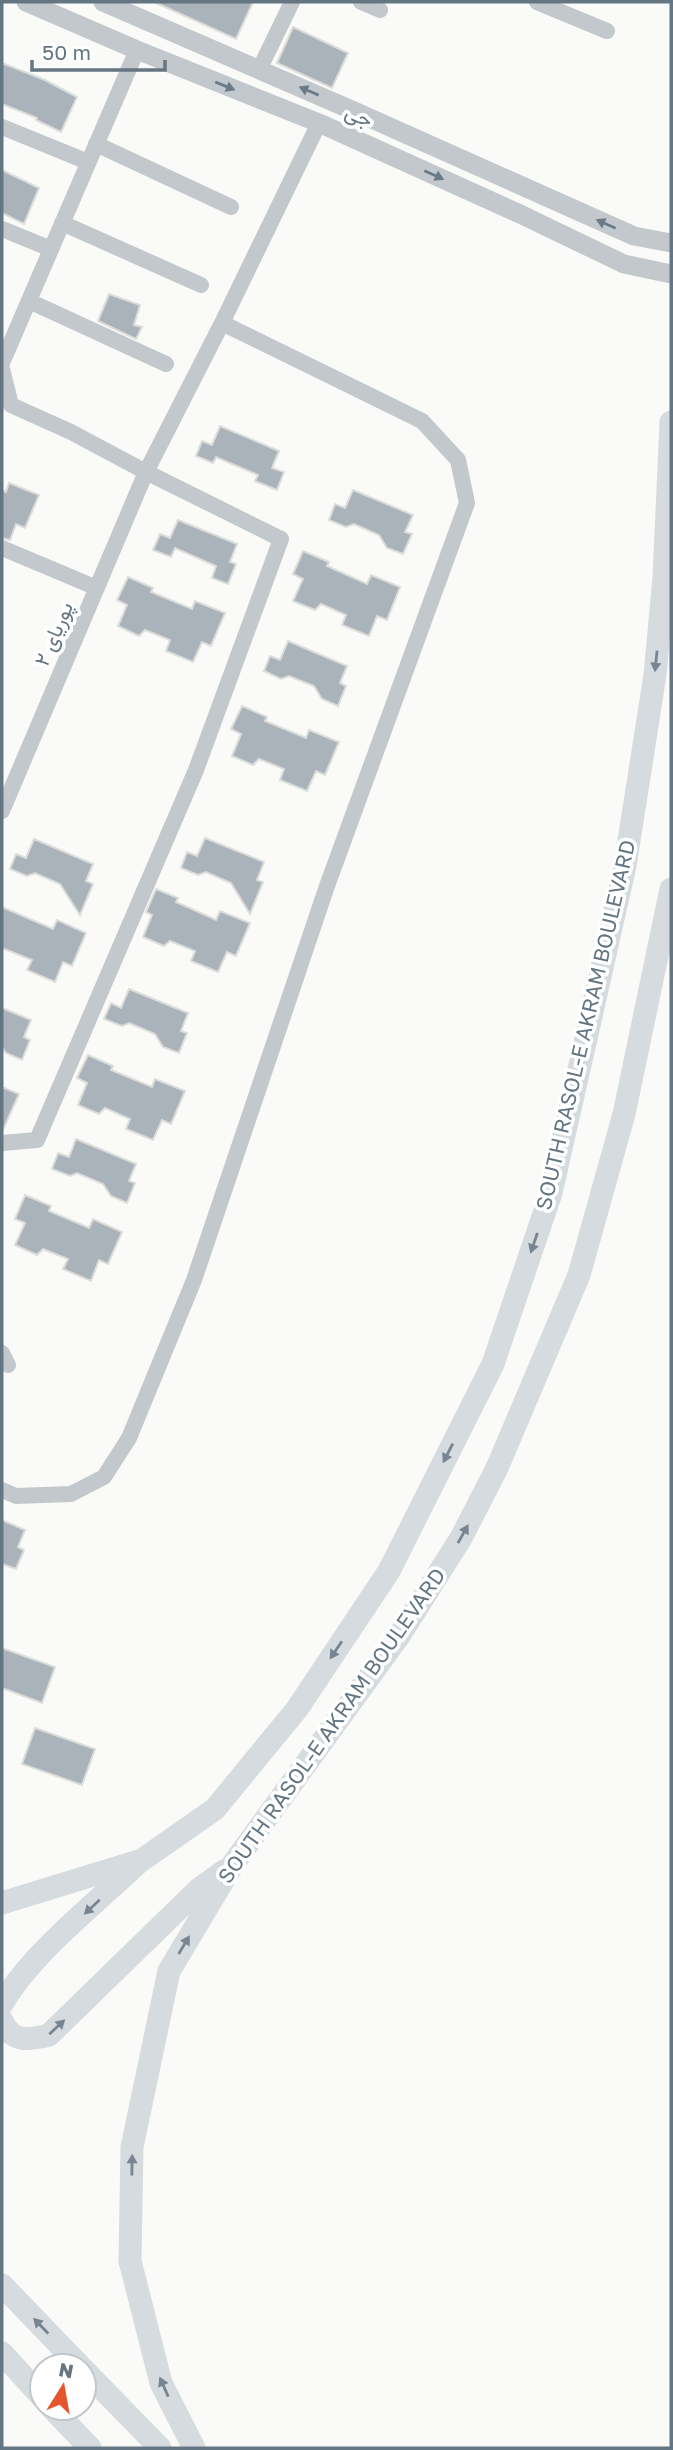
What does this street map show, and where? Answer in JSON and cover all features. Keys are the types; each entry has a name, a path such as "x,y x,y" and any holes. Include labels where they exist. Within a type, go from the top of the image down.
{"main road":[{"name":"SOUTH RASOL-E AKRAM BOULEVARD","path":"2,1903 142,1860 215,1810 297,1709 389,1571 493,1364 551,1194 625,866 655,675 664,578 671,422"},
{"name":"SOUTH RASOL-E AKRAM BOULEVARD","path":"194,2448 161,2383 130,2261 132,2147 169,1971 233,1864 399,1636 461,1538 497,1468 579,1275 624,1114 671,889"},
{"path":"2,2004 11,1988 31,1964 142,1860"},
{"path":"2,2021 5,2028 16,2038 27,2040 49,2035 199,1889 233,1864"},
{"path":"2,2285 67,2352"},
{"path":"2,2353 28,2382"},
{"path":"98,2384 160,2448"},
{"path":"65,2422 90,2448"}],"street":[{"name":"جی","path":"26,2 319,123 624,264 671,274"},
{"name":"جی","path":"103,2 634,236 671,243"},
{"path":"259,70 292,2"},
{"path":"361,2 380,10"},
{"path":"537,2 607,31"},
{"path":"2,363 7,337 29,301 137,50"},
{"name":"پوریای ۲","path":"2,811 146,472 319,123"},
{"path":"2,127 88,162"},
{"path":"96,144 232,207"},
{"path":"62,223 201,285"},
{"path":"2,229 51,249"},
{"path":"624,264 637,252 634,236"},
{"path":"29,301 166,365"},
{"path":"2,1490 16,1496 71,1494 104,1477 129,1438 194,1280 327,886 467,503 458,460 422,421 222,323"},
{"path":"2,369 10,405 71,432 281,538 196,770 37,1140 2,1143"},
{"path":"2,548 97,588"}],"building":[{"path":"154,2 253,2 236,39"},
{"path":"293,27 348,53 332,88 277,63"},
{"path":"2,63 45,80 77,97 61,132 36,120 37,118 2,104"},
{"path":"2,170 39,188 24,224 2,213"},
{"path":"109,294 140,305 134,325 142,327 136,339 98,321"},
{"path":"220,426 279,451 272,468 284,472 277,490 255,481 258,475 216,457 213,463 196,456 202,441 212,445"},
{"path":"9,483 39,495 25,528 16,524 10,540 2,538 2,490 6,492"},
{"path":"353,490 413,515 405,532 412,534 403,554 387,548 379,535 354,524 346,527 329,520 335,504 345,508"},
{"path":"178,520 237,544 230,562 236,564 228,584 212,578 216,566 175,548 171,557 153,550 160,534 170,538"},
{"path":"303,551 329,562 327,566 367,584 371,575 400,587 387,620 377,616 369,636 342,625 346,615 321,604 315,610 293,601 303,579 293,574"},
{"path":"128,577 153,588 151,592 192,609 195,601 225,613 211,646 202,642 193,662 166,651 170,640 145,630 139,636 118,626 127,605 117,600"},
{"path":"288,641 347,666 340,683 346,686 338,706 322,699 314,686 289,676 281,679 264,671 270,656 280,660"},
{"path":"242,706 267,717 265,721 306,738 309,730 339,742 325,775 316,771 307,791 280,780 284,769 259,759 253,765 232,756 241,734 231,729"},
{"path":"205,838 264,862 257,880 263,882 250,914 231,883 206,872 198,875 181,868 187,852 197,856"},
{"path":"34,839 93,864 86,881 93,884 80,915 60,884 35,873 27,876 10,869 16,854 26,858"},
{"path":"156,889 178,898 176,902 216,920 220,911 250,923 236,956 227,952 218,972 191,961 195,951 170,941 164,946 143,937 152,915 146,912"},
{"path":"2,907 53,929 57,920 86,933 72,966 63,962 55,982 27,970 32,960 2,948"},
{"path":"129,989 188,1013 181,1031 187,1033 179,1053 163,1047 155,1034 129,1023 122,1026 104,1019 111,1003 121,1008"},
{"path":"2,1008 31,1020 24,1037 30,1040 22,1060 6,1053 2,1047"},
{"path":"88,1055 113,1066 111,1070 152,1087 155,1079 185,1091 171,1124 162,1120 153,1140 126,1129 130,1119 105,1108 99,1114 78,1105 87,1083 77,1078"},
{"path":"2,1087 19,1094 2,1132"},
{"path":"76,1139 136,1164 129,1181 135,1183 127,1203 111,1196 103,1184 77,1173 70,1176 52,1169 58,1153 69,1157"},
{"path":"25,1195 51,1206 49,1211 89,1228 93,1219 122,1232 108,1264 99,1260 91,1281 63,1269 68,1259 43,1249 37,1255 15,1245 25,1223 15,1219"},
{"path":"2,1520 25,1530 18,1547 24,1550 16,1569 2,1564"},
{"path":"2,1648 55,1667 42,1703 2,1688"},
{"path":"35,1728 95,1749 82,1785 22,1764"}]}
